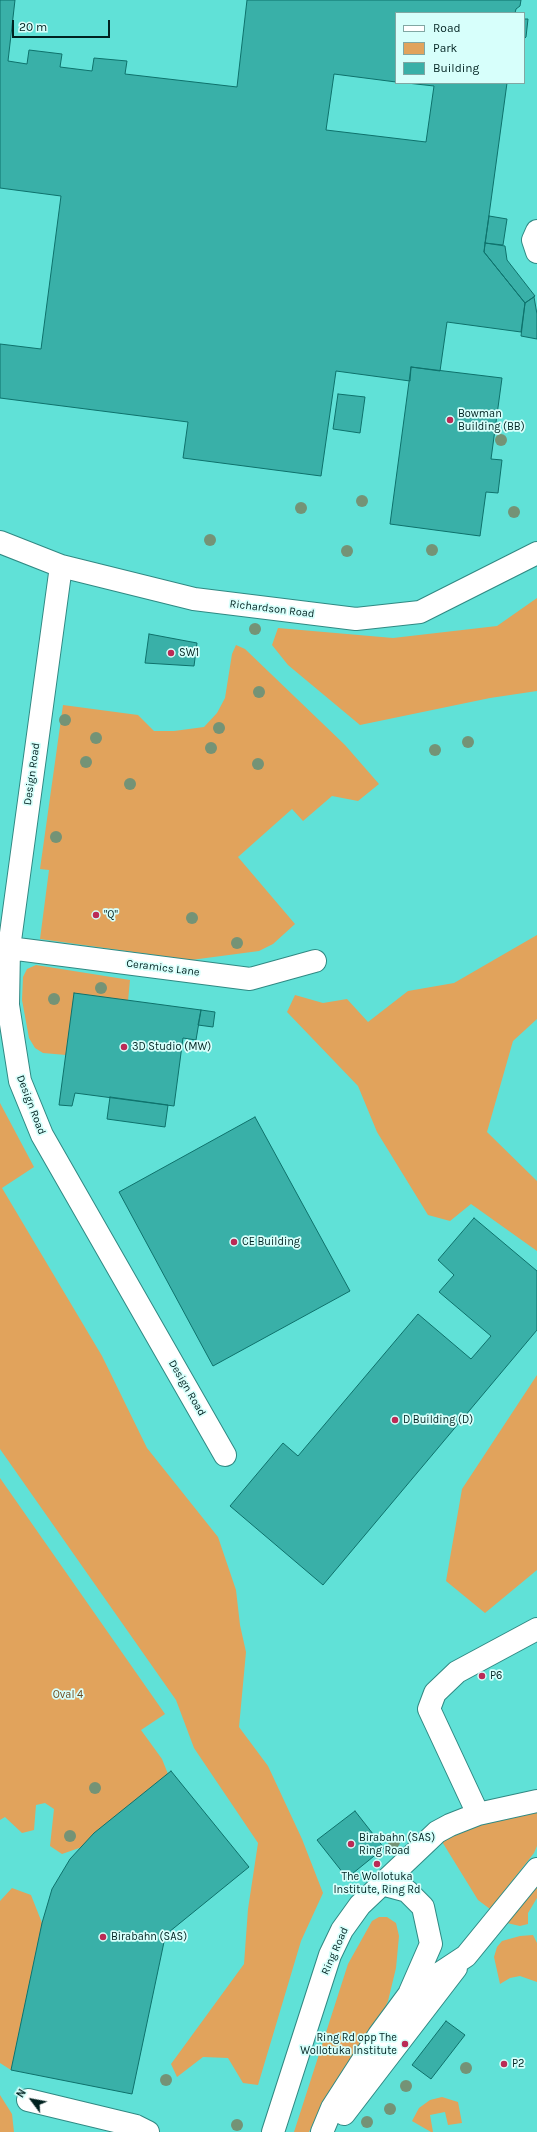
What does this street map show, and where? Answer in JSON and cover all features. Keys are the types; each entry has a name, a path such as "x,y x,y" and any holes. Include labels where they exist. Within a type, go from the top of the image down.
{"street":[{"path":"537,231 533,240 537,252"},
{"name":"Richardson Road","path":"0,542 61,566 194,599 356,619 420,612 537,552"},
{"name":"Design Road","path":"61,566 9,948 4,1005 20,1081 42,1135 225,1455"},
{"name":"Ceramics Lane","path":"9,948 250,979 315,961"},
{"path":"478,1814 429,1709 435,1692 457,1672 537,1629"},
{"name":"Ring Road","path":"273,2132 330,1955 342,1930 360,1905 380,1884 437,1832 478,1814 537,1801"},
{"path":"330,2132 466,1956 537,1869"},
{"path":"322,2132 332,2108 379,2035 410,1993 431,1944 423,1907 407,1891 380,1884"},
{"path":"410,1993 466,1956"},
{"path":"28,2100 136,2126 148,2132"}],"shaded area":[{"path":"0,0 537,0 537,2132 0,2132"}],"green space":[{"path":"537,598 537,691 490,698 360,725 288,665 272,645 278,628 393,638 497,626"},
{"path":"236,645 245,649 345,745 379,784 358,801 332,796 303,821 292,809 238,857 295,924 273,944 259,951 191,960 40,939 49,870 40,869 63,705 138,715 154,731 174,731 204,727 217,713 225,698 232,654"},
{"path":"537,935 537,1019 513,1041 487,1132 537,1181 537,1251 471,1204 450,1221 428,1215 377,1132 358,1086 287,1012 295,995 323,1003 347,999 368,1022 408,991 454,983"},
{"path":"36,965 130,980 128,1001 66,1055 43,1053 35,1048 29,1038 22,1000 23,977 27,969"},
{"path":"0,1103 34,1167 2,1188 102,1356 147,1448 218,1537 236,1590 240,1625 246,1652 239,1727 268,1766 302,1839 323,1893 301,1941 258,2085 243,2083 228,2058 203,2057 177,2077 171,2064 244,1964 248,1909 258,1843 194,1748 176,1700 0,1449"},
{"path":"537,1375 537,1570 485,1613 446,1581 462,1489"},
{"name":"Oval 4","path":"0,1478 165,1714 141,1730 162,1759 168,1774 82,1847 62,1854 50,1846 54,1809 45,1803 36,1805 34,1830 22,1833 5,1817 0,1820"},
{"path":"537,1809 537,1846 534,1853 490,1909 478,1900 441,1840 461,1830"},
{"path":"537,1885 537,1898 528,1913 528,1924 520,1926 507,1923"},
{"path":"12,1888 31,1895 42,1923 11,2070 0,2063 0,1901"},
{"path":"379,1917 387,1917 396,1923 399,1936 396,1968 388,2001 376,2027 323,2102 309,2132 294,2132 348,1964 372,1921"},
{"path":"533,1935 537,1943 537,1982 520,1976 510,1978 500,1984 494,1957 497,1947 502,1941 520,1936"},
{"path":"0,2095 12,2114 14,2132 0,2132"},
{"path":"442,2097 458,2102 462,2123 448,2125 445,2112 430,2115 433,2132 412,2121 419,2108 430,2100"}],"building":[{"path":"0,0 15,0 8,61 27,64 29,50 62,54 60,67 92,71 94,58 127,61 125,74 237,87 247,0 521,0 520,6 516,9 515,12 395,12 395,82 334,74 326,130 426,142 434,86 416,84 507,84 484,252 525,303 521,332 447,322 440,371 411,367 410,381 336,371 321,476 183,458 188,422 0,398 0,344 41,349 61,196 0,188"},
{"path":"525,19 528,19 525,38"},
{"path":"489,216 507,219 503,245 485,243"},
{"path":"485,243 505,246 507,260 535,296 525,303 484,252"},
{"path":"534,297 537,314 537,339 521,336 525,303"},
{"name":"Bowman Building (BB)","path":"411,367 502,378 491,459 502,460 498,493 486,492 480,536 390,524"},
{"path":"338,394 365,397 360,433 333,429"},
{"name":"SW1","path":"149,634 197,643 194,666 145,663"},
{"name":"3D Studio (MW)","path":"74,993 201,1010 196,1040 183,1038 174,1106 75,1093 72,1106 59,1105"},
{"path":"201,1010 215,1012 213,1027 198,1025"},
{"path":"110,1097 168,1105 165,1127 107,1119"},
{"name":"CE Building","path":"255,1117 350,1291 213,1366 119,1192"},
{"name":"D Building (D)","path":"474,1218 537,1271 537,1330 323,1585 230,1506 283,1443 298,1456 418,1314 471,1359 491,1336 439,1292 454,1275 438,1260"},
{"name":"Birabahn (SAS)","path":"171,1771 249,1867 169,1932 164,1942 132,2094 11,2070 42,1923 52,1889 70,1859 94,1833"},
{"name":"Birabahn (SAS) Ring Road","path":"355,1811 384,1848 347,1878 317,1840"},
{"path":"446,2021 465,2035 431,2079 412,2065"}],"place":[{"name":"Bowman Building (BB)","path":"450,420"},
{"name":"SW1","path":"171,653"},
{"name":"\"Q\"","path":"96,915"},
{"name":"3D Studio (MW)","path":"124,1047"},
{"name":"CE Building","path":"234,1242"},
{"name":"D Building (D)","path":"395,1420"},
{"name":"P6","path":"482,1676"},
{"name":"Birabahn (SAS) Ring Road","path":"351,1844"},
{"name":"The Wollotuka Institute, Ring Rd","path":"377,1864"},
{"name":"Birabahn (SAS)","path":"103,1937"},
{"name":"Ring Rd opp The Wollotuka Institute","path":"405,2044"},
{"name":"P2","path":"504,2064"}]}
